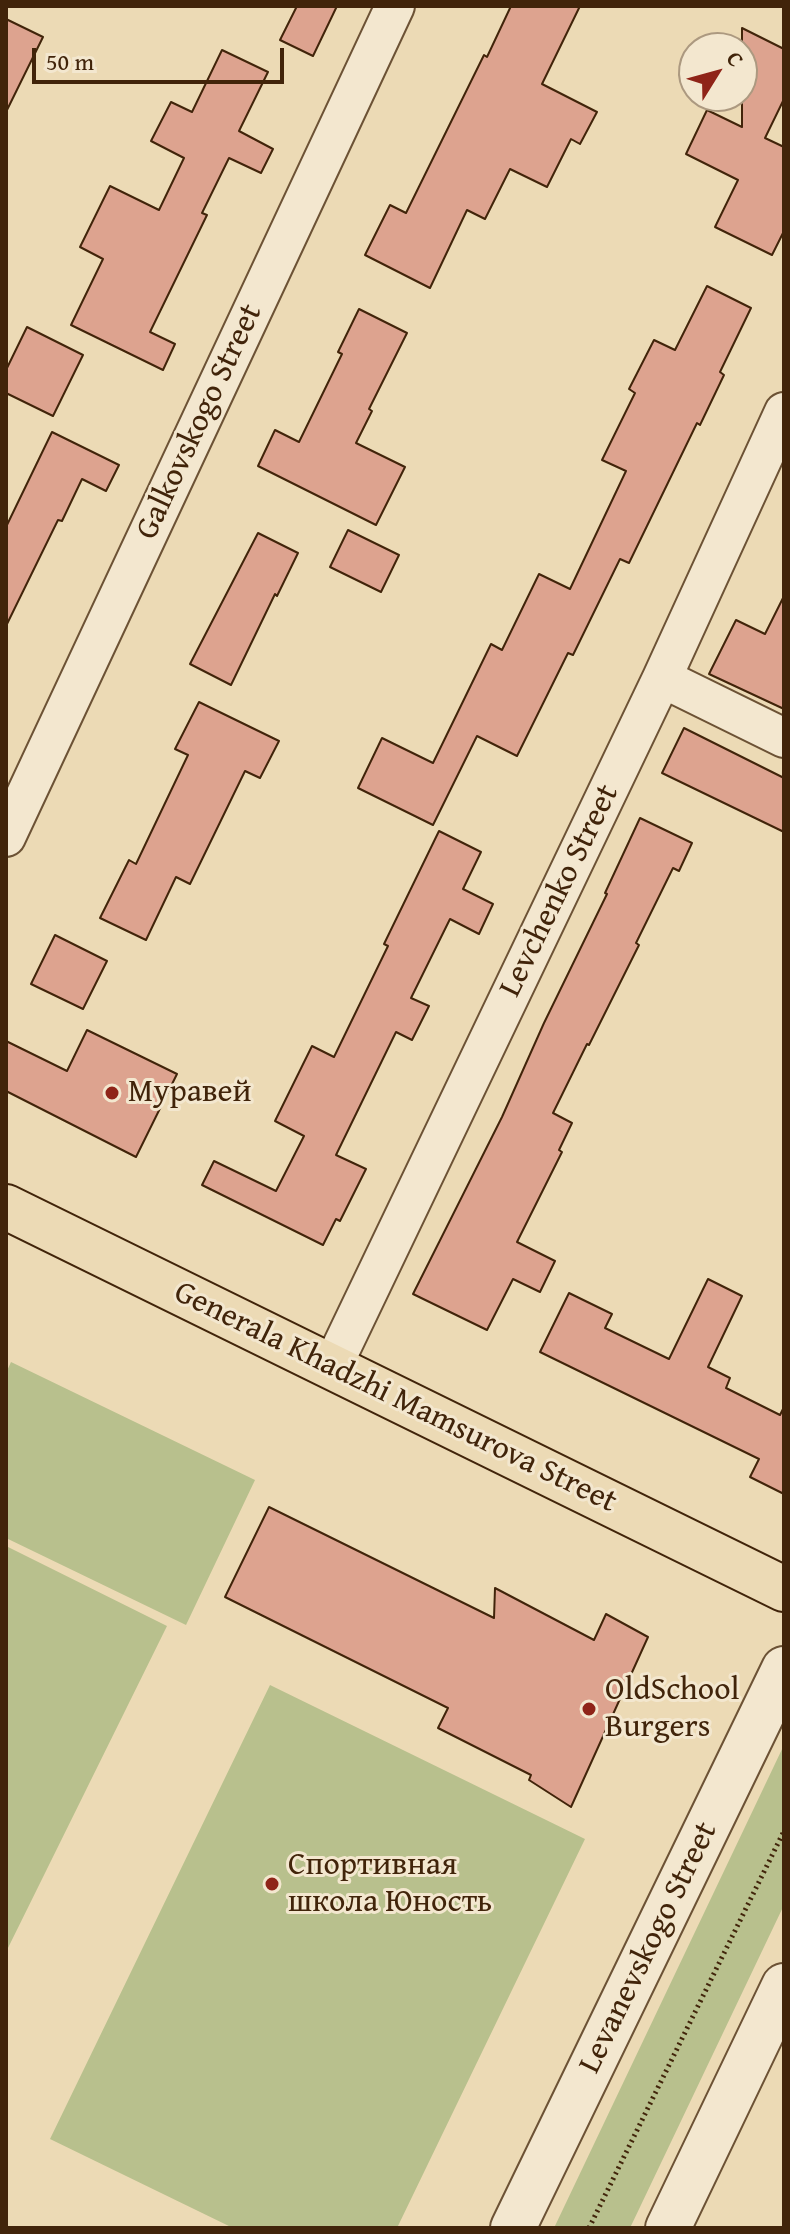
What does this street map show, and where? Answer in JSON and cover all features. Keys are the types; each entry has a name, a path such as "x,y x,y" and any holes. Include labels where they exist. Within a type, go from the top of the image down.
{"main road":[{"name":"Generala Khadzhi Mamsurova Street","path":"6,1207 784,1589"}],"street":[{"name":"Galkovskogo Street","path":"6,837 395,6"},
{"name":"Levchenko Street","path":"332,1367 662,678 784,412"},
{"path":"662,678 784,738"},
{"name":"Levanevskogo Street","path":"513,2228 784,1669"},
{"path":"668,2228 784,1986"}],"path":[{"path":"589,2228 784,1831"}],"green space":[{"path":"11,1362 255,1480 186,1625 6,1538 6,1373"},
{"path":"6,1546 167,1626 6,1952"},
{"path":"270,1685 585,1839 397,2228 233,2228 50,2139"},
{"path":"784,1745 784,1905 630,2228 554,2228"}],"building":[{"path":"297,6 337,6 313,56 280,40"},
{"path":"511,6 580,6 542,84 597,112 580,144 571,139 547,187 510,169 485,219 467,210 430,288 365,255 390,205 406,213"},
{"path":"6,19 43,37 6,112"},
{"path":"758,36 784,49 784,99 765,138 784,147 784,231 772,255 715,227 738,180 686,154 706,112 742,127 742,112 758,112"},
{"path":"222,50 268,72 239,131 273,149 261,173 229,158 202,213 207,215 150,332 175,344 163,370 71,325 103,259 80,247 110,186 159,210 184,158 151,141 171,102 192,112"},
{"path":"707,286 751,308 720,372 724,375 700,425 697,423 629,563 620,559 573,655 568,653 517,756 477,736 433,825 358,788 382,738 433,763 491,644 502,650 539,574 570,589 626,471 602,460 635,393 629,389 654,340 675,350"},
{"path":"359,309 407,333 369,409 372,411 356,443 405,467 376,525 258,466 275,430 299,442 342,354 338,352"},
{"path":"27,327 83,355 53,416 6,393 6,370"},
{"path":"52,432 119,465 106,491 82,479 62,521 58,520 6,626 6,527"},
{"path":"348,530 399,555 381,592 330,567"},
{"path":"258,533 298,553 231,685 190,664"},
{"path":"784,596 784,709 709,674 736,620 765,634"},
{"path":"199,702 279,741 260,778 245,771 190,884 176,877 146,940 100,918 129,860 136,864 188,755 175,749"},
{"path":"684,728 784,778 784,832 662,773"},
{"path":"640,818 692,843 679,871 673,868 636,943 639,945 553,1113 572,1123 559,1150 562,1152 517,1242 555,1261 540,1292 513,1279 487,1330 413,1294 502,1117"},
{"path":"439,831 481,852 463,889 493,904 479,934 450,919 411,998 429,1006 412,1040 396,1032 336,1155 366,1169 340,1221 336,1219 323,1245 202,1185 214,1161 276,1191 304,1136 275,1121 312,1046 334,1057"},
{"path":"55,935 107,961 83,1009 31,984"},
{"name":"Муравей","path":"87,1030 177,1074 136,1157 6,1091 6,1041 67,1071"},
{"path":"708,1279 742,1296 708,1367 730,1378 726,1388 780,1415 784,1407 784,1494 750,1477 759,1459 540,1352 569,1293 612,1314 605,1328 669,1359"},
{"path":"269,1507 494,1618 495,1588 594,1640 606,1614 648,1637 571,1807 529,1780 531,1775 438,1728 448,1708 225,1597"}],"place":[{"name":"Муравей","path":"112,1093"},
{"name":"OldSchool Burgers","path":"589,1709"},
{"name":"Спортивная школа Юность","path":"272,1884"}]}
